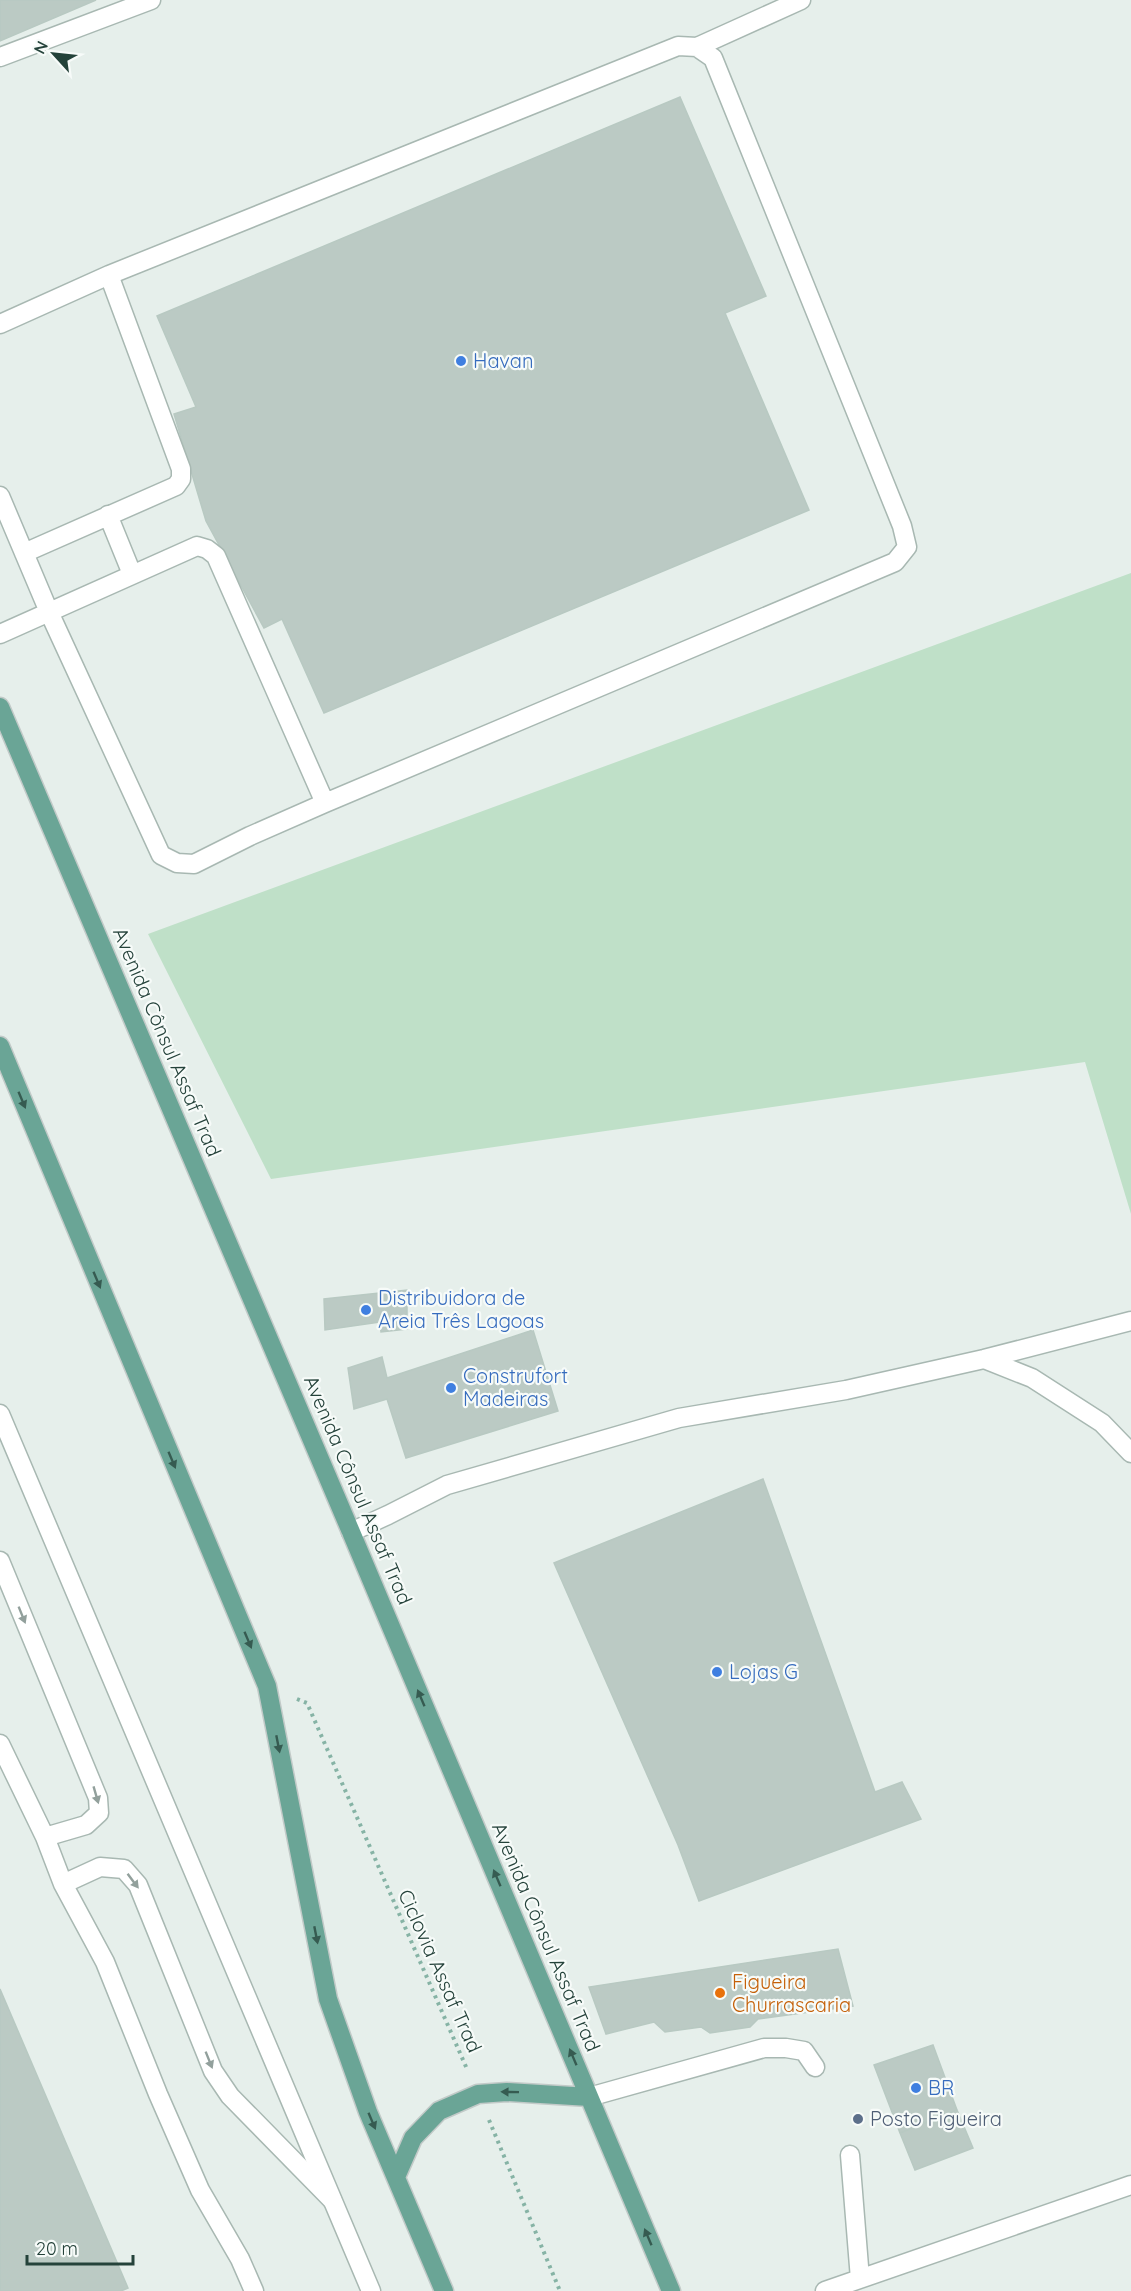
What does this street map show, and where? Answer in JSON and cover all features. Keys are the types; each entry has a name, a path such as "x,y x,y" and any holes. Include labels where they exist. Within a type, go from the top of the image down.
{"main road":[{"name":"Avenida Cônsul Assaf Trad","path":"0,707 671,2291"},
{"path":"0,1046 267,1686 328,1999 368,2112 444,2291"},
{"path":"396,2176 413,2138 439,2111 478,2094 507,2092 589,2097"}],"street":[{"path":"0,57 151,0"},
{"path":"0,324 109,275 678,46 697,47 801,0"},
{"path":"0,496 49,612 161,855 177,863 194,864 325,803 895,562 907,547 902,526 713,58 697,47"},
{"path":"24,553 176,486 181,479 181,469 109,275"},
{"path":"108,515 132,574"},
{"path":"0,634 197,546 207,549 216,556 325,803"},
{"path":"351,1532 447,1485 679,1418 846,1390 984,1359 1131,1321"},
{"path":"984,1359 1032,1378 1102,1423 1131,1453"},
{"path":"0,1414 371,2291"},
{"path":"0,1561 98,1798 99,1813 86,1825 45,1837"},
{"path":"0,1744 45,1837 63,1884 105,1962 158,2094 200,2190 240,2259 254,2291"},
{"path":"63,1884 100,1867 124,1869 138,1885 213,2071 230,2096 332,2200"},
{"path":"589,2097 764,2048 804,2051 815,2067"},
{"path":"850,2155 860,2279"},
{"path":"825,2291 1131,2185"}],"path":[{"name":"Ciclovia Assaf Trad","path":"267,1686 307,1703 478,2094 560,2291"}],"green space":[{"path":"1131,573 1131,1214 1085,1062 271,1179 148,934"}],"building":[{"path":"0,0 96,0 0,41"},
{"name":"Havan","path":"680,97 766,296 725,313 809,510 324,713 282,619 264,628 206,521 174,414 196,407 157,316"},
{"name":"Distribuidora de Areia Três Lagoas","path":"407,1290 407,1329 381,1332 380,1322 325,1330 324,1299"},
{"name":"Construfort Madeiras","path":"533,1330 558,1411 406,1458 387,1399 354,1409 348,1368 382,1357 387,1378"},
{"name":"Lojas G","path":"763,1479 875,1792 902,1782 921,1819 699,1901 678,1845 554,1563"},
{"name":"Figueira Churrascaria","path":"838,1949 853,2006 758,2019 750,2027 710,2033 701,2027 665,2032 654,2022 606,2034 589,1987"},
{"path":"0,1989 128,2288 121,2291 0,2291"},
{"name":"BR","path":"933,2045 957,2110 900,2133 874,2065"},
{"path":"957,2110 973,2148 915,2170 900,2133"}],"place":[{"name":"Havan","path":"461,361"},
{"name":"Distribuidora de Areia Três Lagoas","path":"366,1310"},
{"name":"Construfort Madeiras","path":"451,1388"},
{"name":"Lojas G","path":"717,1672"},
{"name":"Figueira Churrascaria","path":"720,1993"},
{"name":"BR","path":"916,2088"},
{"name":"Posto Figueira","path":"858,2119"}]}
